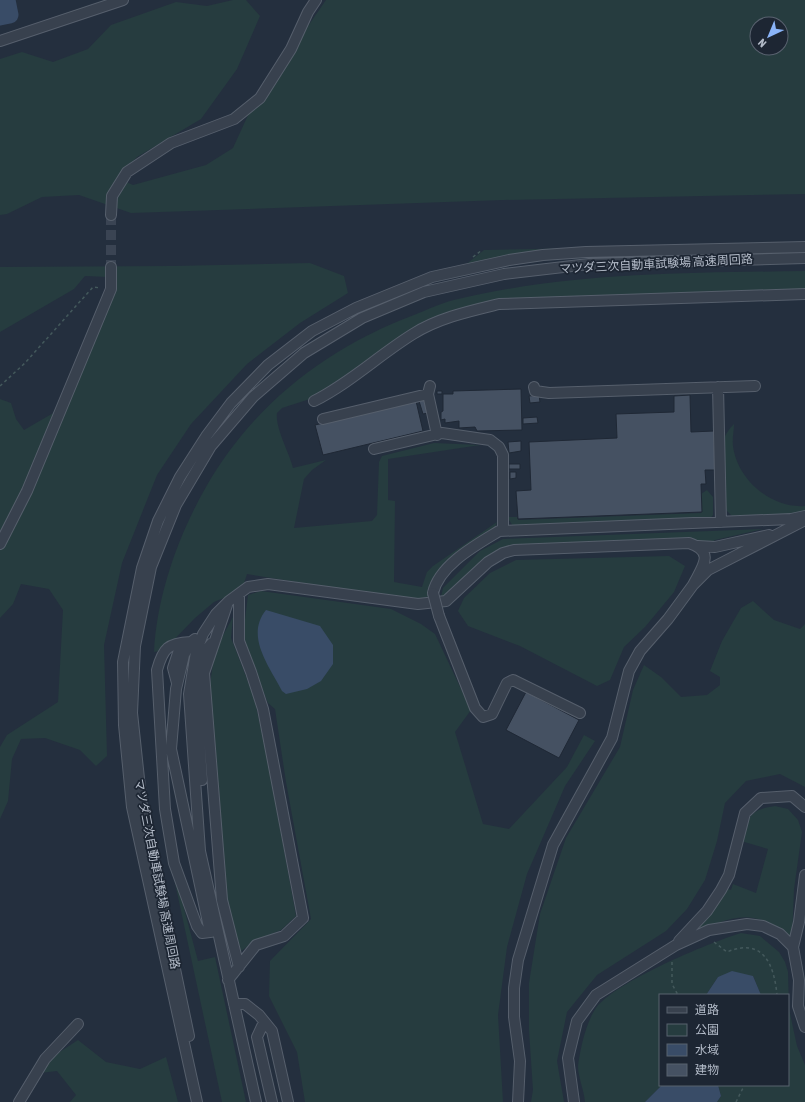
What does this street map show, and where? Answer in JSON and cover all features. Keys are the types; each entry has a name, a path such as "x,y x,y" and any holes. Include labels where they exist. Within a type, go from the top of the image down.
{"street":[{"path":"0,41 122,0"},
{"path":"111,215 112,196 127,172 171,143 234,119 260,98 291,49 308,12 316,0"},
{"path":"197,1102 132,807 124,725 123,662 142,568 158,521 180,477 207,436 231,403 268,365 312,331 356,308 432,277 509,260 543,255 586,252 805,247"},
{"name":"マツダ三次自動車試験場 高速周回路","path":"204,1102 143,816 132,713 135,646 151,568 176,505 211,446 253,397 304,354 362,318 424,292 504,274 589,264 803,258"},
{"path":"0,544 27,491 111,289 111,267"},
{"path":"314,401 334,391 414,333 461,312 499,304 805,294"},
{"path":"534,387 536,391 549,392 755,386"},
{"path":"718,387 721,522"},
{"path":"323,419 429,390 436,435"},
{"path":"374,449 442,434 476,437 490,440 499,447 503,455 503,530"},
{"path":"580,713 513,680 507,683 492,714 483,717 475,708 439,616 432,593 435,582 454,562 478,544 503,530 791,519 805,516"},
{"path":"518,1102 520,1061 514,1017 514,988 518,960 553,845 612,738 629,671 640,651 668,619 693,585 708,570 805,520"},
{"path":"698,546 715,547 784,531"},
{"path":"214,932 200,851 189,694 196,652 203,634 216,614 229,601 248,587 268,584 418,604 446,601 488,562 503,553 514,550 689,542 698,546 704,551 705,561 693,585"},
{"path":"228,980 256,945 284,936 303,918 263,709 239,641 239,594"},
{"path":"229,601 204,673 222,896 239,967"},
{"path":"203,634 191,642 184,655 177,684 171,749 214,932 234,1004 256,1102"},
{"path":"191,642 175,643 161,654 157,670 165,809 174,863 197,926 202,933 214,932"},
{"path":"676,944 707,911 729,875 745,813 761,798 773,796 792,796 805,807"},
{"path":"805,875 799,922 793,947 799,980 798,1006 805,1027"},
{"path":"574,1102 568,1058 577,1021 596,995 676,944 708,930 747,924 763,926 780,934 793,947"},
{"path":"234,1004 245,1004 272,1031 288,1102"},
{"path":"264,1022 257,1037 272,1102"},
{"path":"19,1102 45,1059 78,1024"}],"path":[{"path":"0,386 25,363 93,288 111,289"},
{"path":"714,942 727,952 741,946 758,950 769,961 775,975 777,994"},
{"path":"672,962 672,984 677,994"},
{"path":"736,1102 743,1088"}],"green space":[{"path":"233,0 246,0 260,16 237,69 201,119 137,157 117,178 133,185 206,165 233,148 249,113 279,78 306,29 326,0 805,0 805,194 503,200 131,213 79,195 42,197 7,214 0,215 0,59 22,52 53,62 88,49 111,25 176,2 207,6"},
{"path":"587,248 464,266 484,250"},
{"path":"310,263 344,276 348,293 300,323 247,364 191,424 157,475 122,563 104,645 107,756 96,766 80,750 45,738 21,739 12,759 8,801 0,819 0,747 7,735 58,702 63,610 49,589 21,584 13,604 0,618 0,399 11,403 16,419 24,430 55,412 113,294 108,277 85,276 74,289 0,332 0,267 172,266"},
{"path":"805,271 805,291 500,301 412,330 313,398 282,408 277,413 280,433 293,468 326,460 312,470 304,479 294,528 372,521 377,515 379,462 382,456 434,443 480,445 388,459 388,500 395,501 394,582 422,587 427,572 433,566 497,522 494,530 437,573 431,581 430,598 415,601 247,574 244,583 226,597 214,602 195,618 164,650 154,652 159,609 164,588 178,546 186,525 206,487 225,457 246,430 269,405 322,362 351,344 439,305 454,300 497,291 584,279 628,276 717,272"},
{"path":"734,424 733,446 736,458 741,470 749,480 758,490 768,497 780,503 792,506 805,506 805,512 790,517 734,518 726,510 723,503 720,461 721,450 727,432"},
{"path":"707,490 713,497 713,515 709,520 513,526 507,517 517,517 518,520 701,513 701,494"},
{"path":"763,529 715,540 708,545 692,540 512,547 448,595 441,597 443,588 480,551 503,539"},
{"path":"669,556 685,566 674,592 645,627 624,647 610,680 597,686 520,646 468,626 458,611 464,598 490,573 516,560"},
{"path":"261,591 391,609 421,624 435,634 471,710 455,732 483,824 509,829 567,767 584,735 595,741 565,786 527,874 507,947 498,1015 503,1102 305,1102 297,1052 269,996 270,961 311,919 286,782 275,709 268,703 250,659 243,635 248,595"},
{"path":"753,601 774,620 800,629 805,624 805,787 780,774 746,781 725,803 717,841 705,880 687,909 666,931 597,975 567,1012 557,1061 564,1102 531,1102 533,1090 529,1030 529,983 540,914 566,838 620,747 633,690 644,665 661,677 681,697 707,695 720,685 720,677 710,671 722,641 741,608"},
{"path":"233,617 231,638 254,697 268,761 296,916 281,930 253,942 240,952 226,912 226,882 210,684 215,650"},
{"path":"775,806 788,809 798,820 802,832 794,889 792,940 778,929 753,918 729,920 687,937 724,887 731,890 733,884 756,893 768,849 741,841 748,820 751,816 760,810"},
{"path":"166,841 198,961 215,957 246,1102 222,1102"},
{"path":"741,933 760,936 779,952 785,962 788,972 789,994 761,994 753,976 718,977 707,994 659,994 659,1086 661,1086 645,1102 585,1102 578,1066 586,1028 596,1008 606,998 642,975 663,964"},
{"path":"789,1009 797,1046 805,1065 805,1102 717,1102 721,1096 718,1086 789,1086"},
{"path":"78,1040 106,1062 140,1069 166,1057 178,1102 70,1102 76,1095 57,1071 40,1073 40,1065"}],"water":[{"path":"266,610 320,626 333,645 333,664 321,681 307,689 286,694 282,691 261,651 258,640 260,620"},
{"path":"732,971 753,976 761,994 707,994 718,977"},
{"path":"661,1086 718,1086 721,1096 717,1102 645,1102"}],"building":[{"path":"521,389 522,430 477,431 475,427 459,428 459,421 445,423 445,419 441,420 441,412 443,411 443,394 453,394 453,391"},
{"path":"437,391 442,391 442,394 437,394"},
{"path":"539,395 540,402 530,403 529,396"},
{"path":"690,395 691,432 714,431 715,470 705,470 706,484 701,484 702,512 518,519 516,491 531,490 529,442 617,438 616,414 674,412 674,396"},
{"path":"424,400 428,413 423,414 419,401"},
{"path":"416,401 423,431 323,455 315,425"},
{"path":"537,417 538,423 523,424 523,418"},
{"path":"521,441 521,451 509,453 508,442"},
{"path":"509,464 520,464 520,469 509,469"},
{"path":"510,472 516,472 516,478 510,479"},
{"path":"526,692 579,720 559,758 506,730"}],"waterway":[{"path":"0,17 10,15 7,0"}],"tunnel":[{"path":"111,215 111,267"}]}
